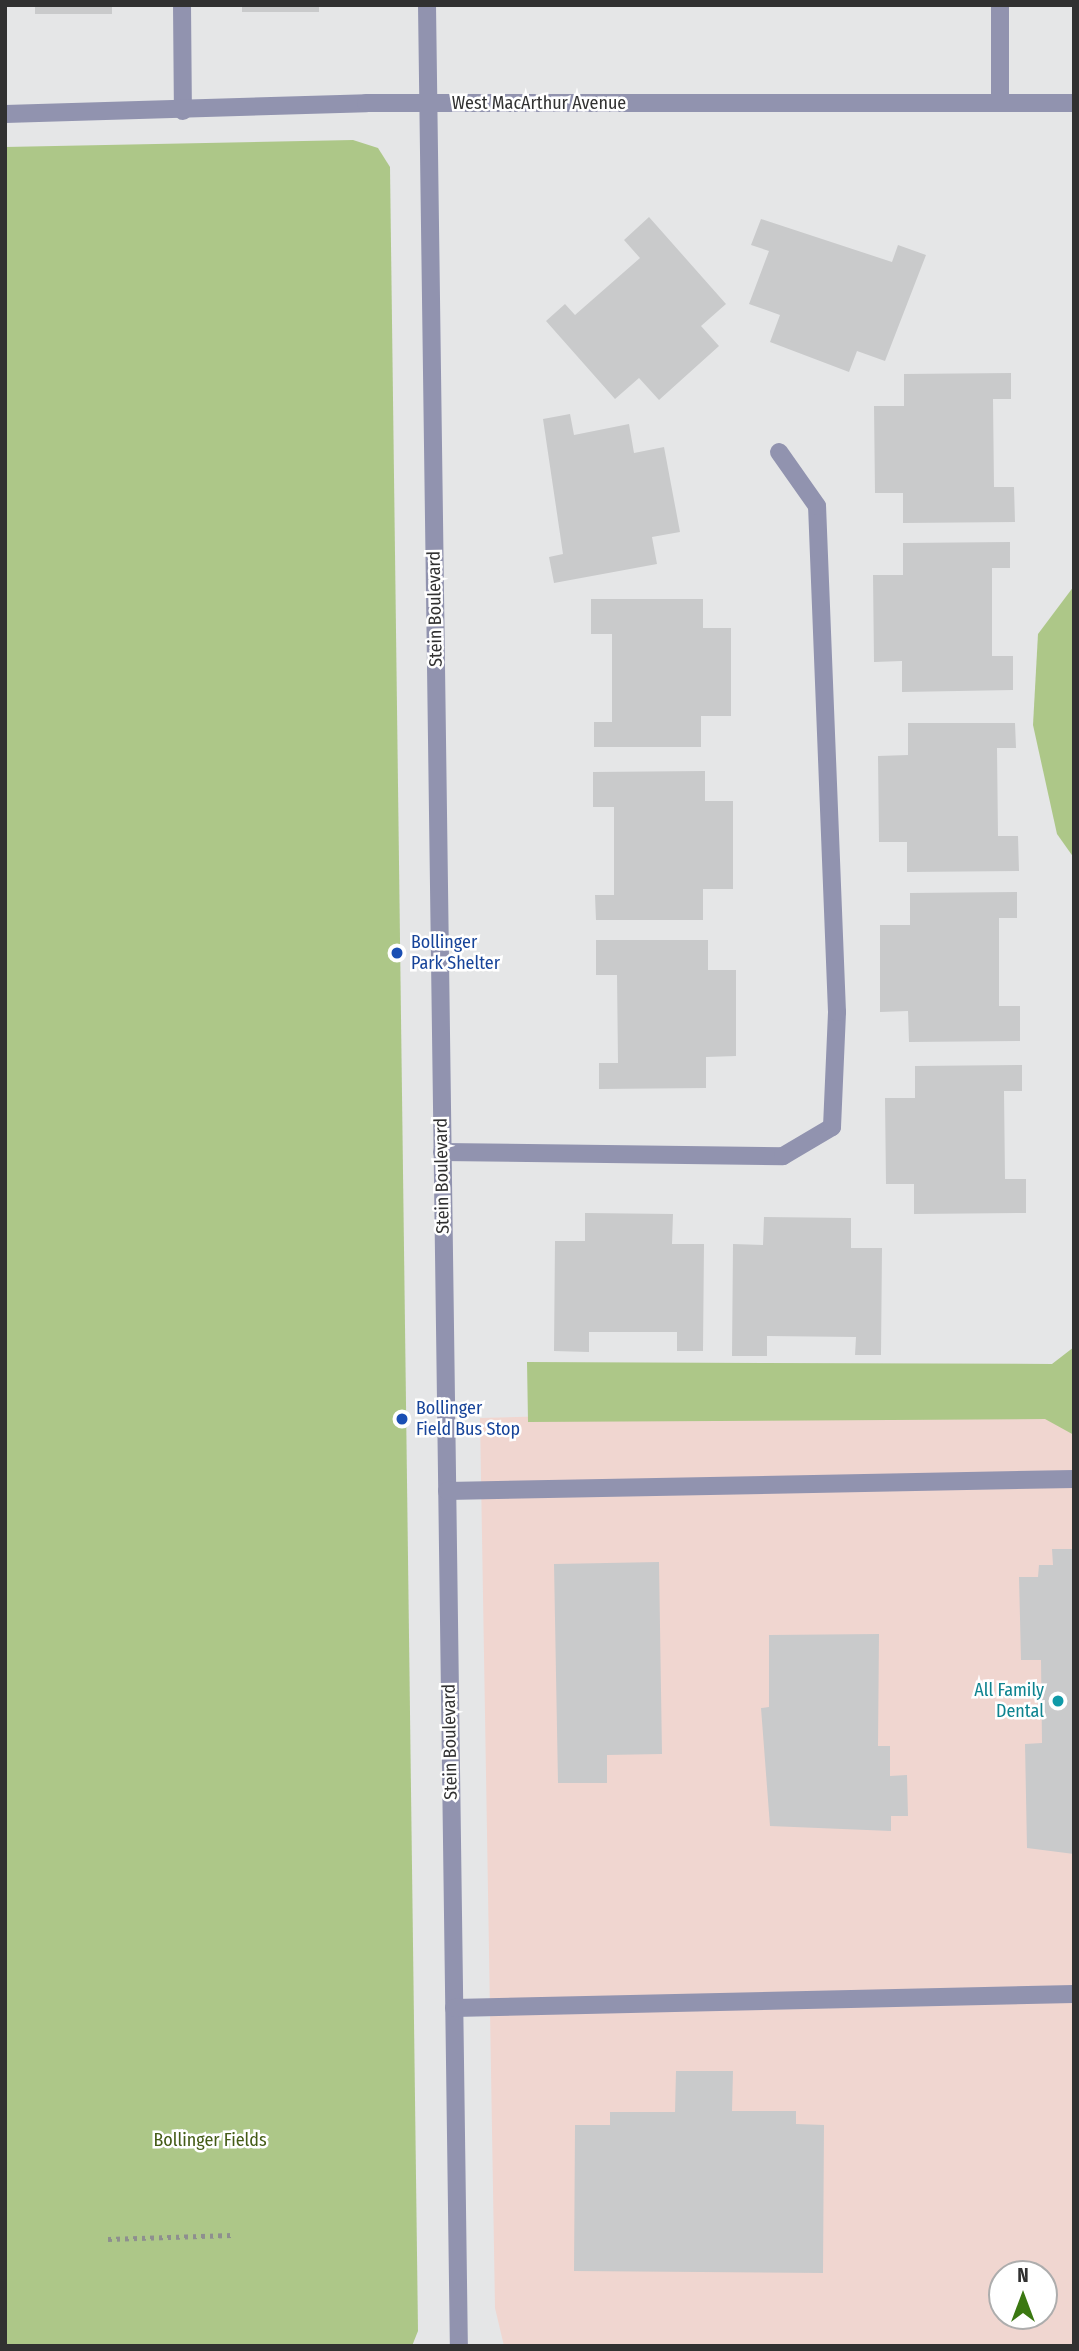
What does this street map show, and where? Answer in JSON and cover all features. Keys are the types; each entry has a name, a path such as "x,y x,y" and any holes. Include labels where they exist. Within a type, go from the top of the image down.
{"street":[{"path":"182,5 183,111"},
{"name":"Stein Boulevard","path":"427,5 458,2346"},
{"path":"1000,5 1000,102"},
{"name":"West MacArthur Avenue","path":"5,114 428,103 1074,103"},
{"path":"442,1152 783,1156 832,1127 837,1012 817,506 779,452"},
{"path":"447,1491 1074,1479"},
{"path":"454,2008 1074,1994"}],"path":[{"path":"108,2239 232,2235"}],"shaded area":[{"path":"1074,1402 1074,2346 504,2346 495,2308 480,1418"}],"green space":[{"name":"Bollinger Fields","path":"353,140 378,148 390,167 418,2331 412,2346 5,2346 5,147"},
{"path":"1074,586 1074,858 1057,834 1033,725 1038,634"},
{"path":"1074,1347 1074,1435 1045,1419 528,1422 527,1362 1052,1364"}],"building":[{"path":"35,5 112,5 112,14 35,14"},
{"path":"242,5 319,5 319,12 242,12"},
{"path":"649,217 726,304 701,326 719,346 659,400 639,378 615,399 546,321 565,304 575,315 640,258 624,240"},
{"path":"761,219 892,262 898,245 926,255 885,361 857,351 849,372 770,342 780,315 749,304 769,251 751,245"},
{"path":"1011,373 1011,399 993,399 994,487 1014,487 1015,522 903,523 903,493 875,493 874,406 904,406 904,374"},
{"path":"570,414 574,435 629,424 634,453 664,447 680,532 652,537 657,564 554,583 549,557 563,554 543,419"},
{"path":"1010,542 1010,568 992,568 992,656 1013,656 1013,690 902,692 902,661 874,662 873,575 903,575 903,543"},
{"path":"591,599 703,599 703,628 731,628 731,716 701,716 701,747 594,747 594,722 612,722 612,634 591,634"},
{"path":"908,723 1015,723 1016,748 997,748 998,836 1018,836 1019,871 907,872 907,842 879,842 878,756 908,755"},
{"path":"705,771 705,801 733,801 733,889 703,889 703,920 596,920 595,895 614,895 614,807 593,807 593,772"},
{"path":"1017,892 1017,918 999,918 999,1006 1020,1006 1020,1041 909,1042 908,1011 880,1012 880,925 910,925 910,893"},
{"path":"596,940 708,940 708,970 736,970 736,1056 706,1057 706,1088 599,1089 599,1063 618,1063 617,975 596,975"},
{"path":"1022,1065 1022,1091 1004,1091 1005,1179 1026,1179 1026,1213 914,1214 914,1184 886,1184 885,1098 915,1098 915,1066"},
{"path":"585,1213 673,1214 672,1244 704,1244 703,1351 677,1351 677,1332 589,1332 589,1352 554,1351 555,1241 585,1241"},
{"path":"764,1217 851,1218 851,1248 882,1248 881,1355 855,1355 856,1337 767,1336 767,1356 732,1356 733,1244 763,1245"},
{"name":"All Family Dental","path":"1052,1549 1074,1549 1074,1854 1027,1848 1025,1744 1042,1743 1041,1660 1021,1660 1019,1577 1038,1577 1039,1565 1053,1565"},
{"path":"659,1562 662,1754 607,1755 607,1783 558,1783 554,1564"},
{"path":"879,1634 878,1746 890,1746 890,1776 907,1775 908,1816 891,1816 891,1831 770,1826 761,1708 769,1707 769,1635"},
{"path":"676,2071 733,2071 732,2111 796,2111 796,2124 824,2125 823,2273 574,2271 575,2125 610,2125 610,2112 675,2112"}],"place":[{"name":"Bollinger Park Shelter","path":"397,953"},
{"name":"Bollinger Field Bus Stop","path":"402,1419"},
{"name":"All Family Dental","path":"1058,1701"}]}
